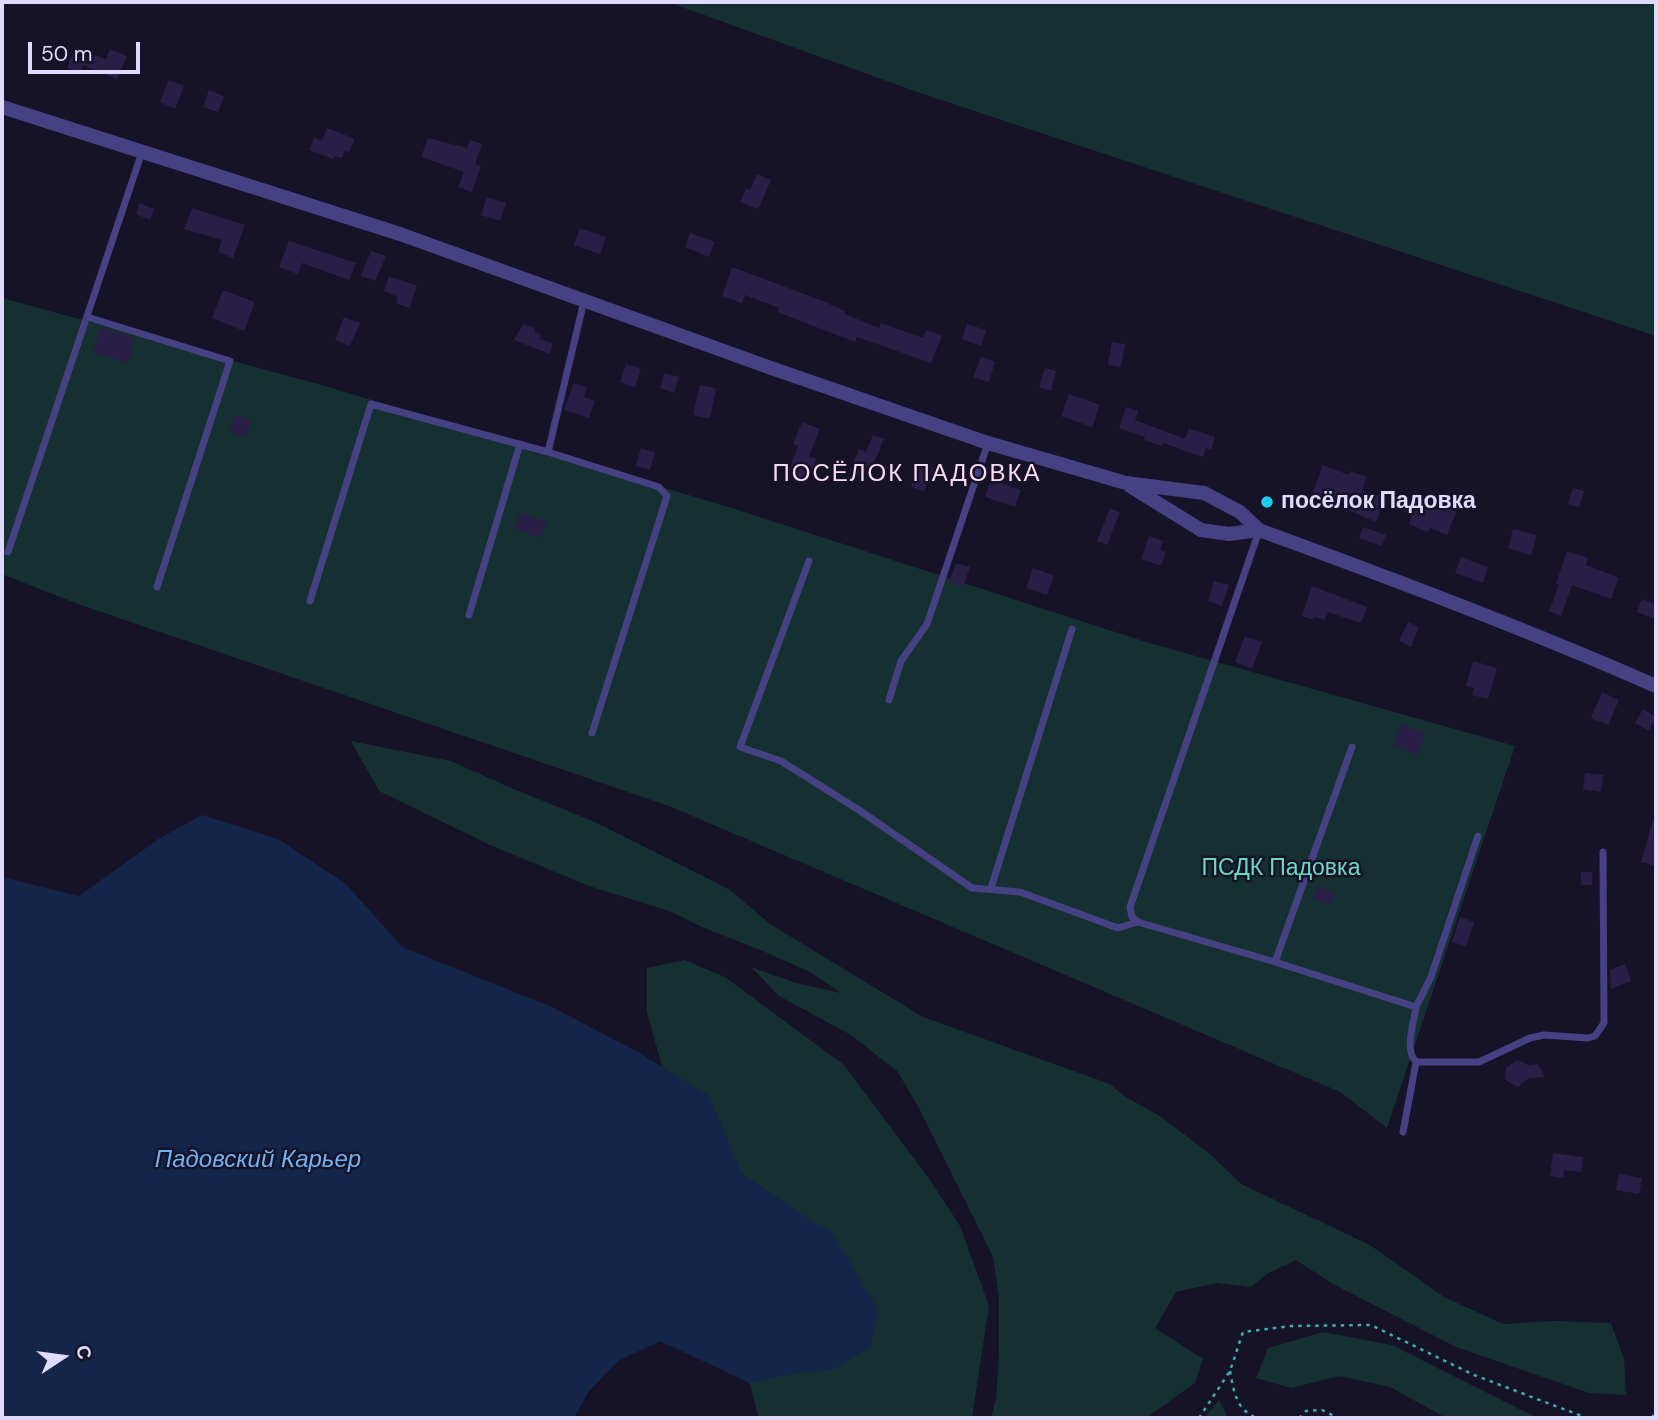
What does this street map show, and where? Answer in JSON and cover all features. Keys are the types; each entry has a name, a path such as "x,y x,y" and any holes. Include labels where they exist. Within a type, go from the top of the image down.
{"street":[{"path":"2,107 400,234 989,443 1126,483 1204,493 1240,512 1259,530 1433,593 1656,686"},
{"path":"1126,483 1200,530 1229,534 1259,530"}],"lane":[{"path":"8,552 142,152"},
{"path":"548,452 584,300"},
{"path":"87,317 230,361 157,587"},
{"path":"310,601 371,404 548,452 659,487 667,496 592,733"},
{"path":"889,700 901,661 927,624 989,443"},
{"path":"469,615 520,444"},
{"path":"1259,530 1130,907 1132,917 1138,922 1416,1007"},
{"path":"809,561 740,747 781,761 859,810 972,888 1020,892 1118,928 1138,922"},
{"path":"991,888 1072,629"},
{"path":"1275,962 1352,747"},
{"path":"1478,836 1431,977 1416,1007 1410,1048 1411,1057 1416,1062 1479,1062 1530,1038 1544,1035 1588,1038 1595,1036 1604,1023 1603,852"},
{"path":"1403,1132 1416,1062"}],"path":[{"path":"1199,1418 1230,1371 1243,1332 1291,1326 1371,1325 1474,1375 1587,1418"},
{"path":"1230,1371 1237,1402 1249,1415 1257,1418"},
{"path":"1652,1418 1656,1409"},
{"path":"1299,1418 1306,1411 1322,1410 1338,1418"}],"green space":[{"path":"668,2 1656,2 1656,336 920,93"},
{"name":"ПСДК Падовка","path":"2,298 325,386 735,509 1146,642 1515,746 1387,1128 1340,1092 669,806 78,604 2,574"},
{"path":"351,741 451,761 595,822 715,882 730,890 770,924 923,1017 1110,1084 1124,1096 1160,1116 1210,1154 1241,1184 1370,1245 1444,1297 1503,1324 1555,1321 1611,1323 1624,1359 1626,1395 1589,1393 1456,1347 1331,1283 1296,1260 1267,1274 1251,1287 1217,1283 1176,1292 1155,1328 1203,1359 1195,1383 1149,1416 991,1418 996,1399 999,1352 999,1298 993,1257 921,1112 898,1072 851,1035 779,996 751,967 796,983 841,993 810,972 765,952 669,911 589,886 490,845 379,791"},
{"path":"685,960 725,977 844,1065 930,1180 960,1226 989,1306 972,1418 759,1418 647,1012 647,968"},
{"path":"1323,1332 1392,1345 1537,1418 1446,1418 1390,1387 1339,1376 1291,1388 1256,1378 1268,1348"},
{"path":"1219,1400 1228,1418 1204,1418"}],"water":[{"name":"Падовский Карьер","path":"202,815 278,839 346,884 402,947 552,1007 638,1052 709,1096 742,1173 807,1218 831,1231 878,1309 871,1347 834,1369 750,1383 660,1341 618,1361 589,1391 574,1418 2,1418 2,877 79,896 160,838"}],"building":[{"path":"75,47 106,59 110,49 127,56 117,79 83,65 81,73 67,68"},
{"path":"169,80 184,86 175,109 160,102"},
{"path":"209,90 224,96 218,112 203,107"},
{"path":"327,128 355,139 349,152 345,150 342,158 335,156 333,159 309,150 314,137 322,141"},
{"path":"428,138 467,148 470,140 482,144 475,164 481,166 472,192 458,187 464,172 421,157"},
{"path":"757,174 771,180 758,209 740,202 746,188 750,190"},
{"path":"487,197 506,203 500,221 481,215"},
{"path":"139,203 154,209 150,220 136,214"},
{"path":"192,208 245,225 233,258 218,252 222,240 184,229"},
{"path":"580,228 606,237 600,254 574,245"},
{"path":"690,233 715,242 709,257 685,247"},
{"path":"289,241 356,263 349,280 302,263 298,274 279,267"},
{"path":"371,251 386,256 375,281 361,276"},
{"path":"732,267 823,301 846,312 845,314 879,328 881,323 923,338 926,330 942,336 931,363 857,337 855,342 777,312 779,308 745,295 742,303 722,296"},
{"path":"389,276 417,286 409,308 396,303 398,297 384,291"},
{"path":"223,290 255,302 244,331 212,318"},
{"path":"344,317 360,323 350,346 335,340"},
{"path":"523,324 535,328 534,331 541,334 539,339 553,343 550,354 514,340"},
{"path":"967,324 986,330 981,346 962,339"},
{"path":"100,327 135,338 128,363 93,353"},
{"path":"1112,342 1125,344 1121,367 1108,365"},
{"path":"981,357 995,362 989,382 973,377"},
{"path":"626,364 641,369 635,387 620,382"},
{"path":"1045,368 1056,371 1051,391 1039,387"},
{"path":"664,373 679,377 674,393 660,388"},
{"path":"574,383 587,387 584,397 595,401 589,418 564,410"},
{"path":"700,385 716,388 710,419 693,415"},
{"path":"1069,394 1100,405 1092,427 1061,416"},
{"path":"1126,407 1138,411 1135,420 1185,439 1189,428 1215,437 1211,450 1206,448 1203,457 1163,443 1162,446 1144,440 1145,437 1119,428"},
{"path":"234,415 251,420 247,437 229,432"},
{"path":"802,422 820,429 809,456 816,459 806,484 786,477 798,446 793,444"},
{"path":"873,435 884,439 867,479 850,471 859,449 866,452"},
{"path":"641,448 655,452 650,470 636,466"},
{"path":"920,462 933,468 924,492 911,486"},
{"path":"1323,465 1349,475 1350,471 1367,477 1362,490 1385,498 1376,522 1312,495"},
{"path":"991,480 1021,490 1015,507 985,497"},
{"path":"1573,488 1584,491 1579,507 1568,504"},
{"path":"1430,494 1459,505 1447,535 1430,528 1428,532 1409,524 1412,515 1404,512 1411,497 1420,500"},
{"path":"1110,508 1120,512 1107,545 1097,541"},
{"path":"519,513 547,522 542,538 514,529"},
{"path":"1363,527 1386,535 1382,546 1359,538"},
{"path":"1513,529 1537,535 1531,555 1508,548"},
{"path":"1149,536 1163,541 1160,550 1166,552 1161,566 1141,559"},
{"path":"1567,551 1588,558 1586,565 1619,578 1611,599 1572,585 1561,616 1549,611 1559,585 1556,584"},
{"path":"1461,557 1488,567 1483,583 1455,573"},
{"path":"956,563 970,567 963,587 949,582"},
{"path":"1033,568 1054,576 1047,595 1026,588"},
{"path":"1214,581 1229,585 1222,606 1208,601"},
{"path":"1312,586 1367,607 1361,623 1328,612 1325,620 1302,616"},
{"path":"1642,599 1656,605 1656,619 1637,612"},
{"path":"1408,622 1419,627 1411,647 1399,641"},
{"path":"1245,636 1262,642 1252,669 1235,662"},
{"path":"1473,661 1497,668 1488,699 1472,695 1474,688 1466,686"},
{"path":"1602,692 1619,700 1608,725 1591,718"},
{"path":"1643,709 1656,717 1649,731 1635,723"},
{"path":"1400,724 1425,733 1418,755 1393,746"},
{"path":"1585,773 1603,775 1601,792 1583,789"},
{"path":"1653,820 1656,820 1656,866 1641,862"},
{"path":"1581,872 1592,872 1592,885 1581,885"},
{"path":"1317,886 1335,892 1331,905 1313,900"},
{"path":"1460,917 1474,922 1466,946 1452,942"},
{"path":"1625,964 1631,981 1611,989 1610,970"},
{"path":"1517,1060 1529,1065 1538,1064 1545,1077 1529,1078 1518,1087 1505,1080 1506,1068"},
{"path":"1553,1153 1583,1157 1581,1172 1564,1170 1563,1178 1550,1176"},
{"path":"1619,1174 1642,1178 1639,1194 1616,1190"}],"place":[{"name":"посёлок Падовка","path":"1267,502"}],"district":[{"name":"ПОСЁЛОК ПАДОВКА","path":"907,475"}]}
